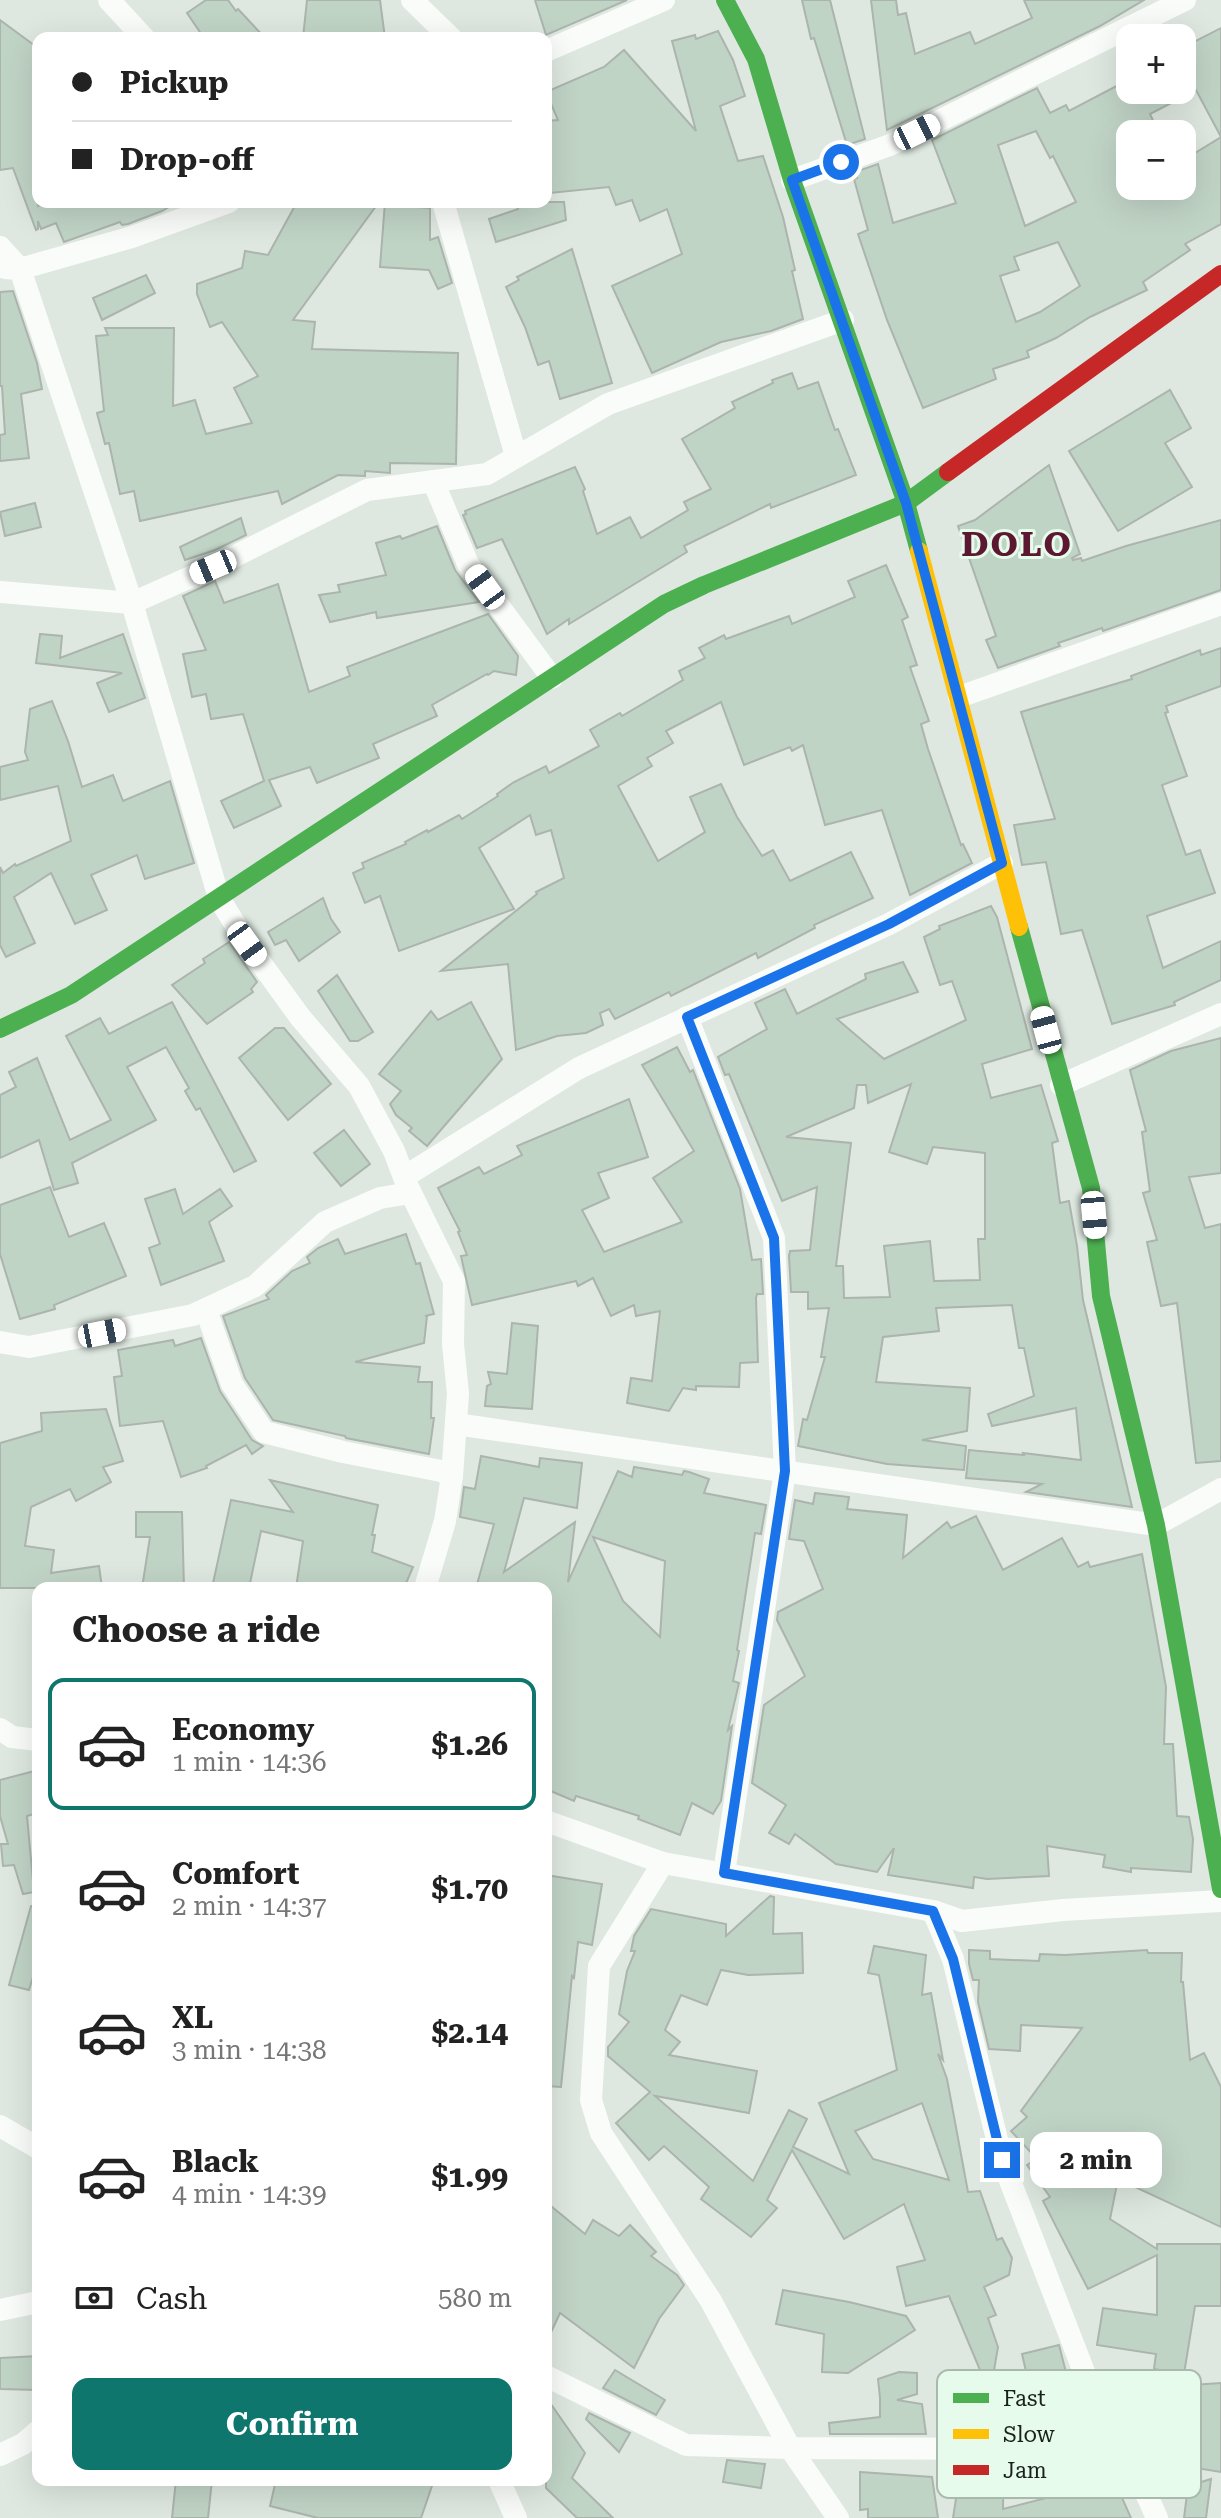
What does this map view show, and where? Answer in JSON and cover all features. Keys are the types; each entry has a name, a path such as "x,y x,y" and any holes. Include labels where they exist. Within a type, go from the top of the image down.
{"street":[{"path":"109,0 138,32"},
{"path":"412,0 445,32"},
{"path":"552,48 664,0"},
{"path":"725,0 756,59 792,180 906,503 1091,1188 1101,1296 1156,1525 1221,1889"},
{"path":"792,180 890,145 1185,0"},
{"path":"10,269 132,237 212,208"},
{"path":"445,208 516,456"},
{"path":"0,247 132,603 219,898 247,944 300,1017 359,1086 394,1151 407,1185 454,1281 453,1344 458,1394 452,1476 445,1521 427,1582"},
{"path":"0,1029 71,995 664,604 906,503 1218,283"},
{"path":"0,592 132,603 213,567 367,490 487,474 608,404 843,320"},
{"path":"433,481 468,564 552,678"},
{"path":"959,697 1221,604"},
{"path":"0,1342 29,1347 206,1310 255,1286 325,1222 407,1185 579,1068 889,924 1002,863"},
{"path":"1061,1085 1221,1014"},
{"path":"687,1017 774,1238 785,1471 724,1873"},
{"path":"206,1310 232,1384 264,1432 452,1476"},
{"path":"456,1424 1156,1525 1221,1489"},
{"path":"4,1736 32,1739"},
{"path":"552,1823 663,1863 933,1911 962,1921 1063,1910 1221,1901"},
{"path":"663,1863 599,1966 591,2100 601,2133 711,2301 790,2448 838,2518"},
{"path":"933,1911 953,1959 1002,2160 1083,2370"},
{"path":"0,2126 32,2145"},
{"path":"0,2310 32,2303"},
{"path":"552,2379 686,2445 937,2449"},
{"path":"0,2455 32,2436"},
{"path":"502,2486 516,2518"},
{"path":"1148,2498 1157,2518"}],"building":[{"path":"206,0 228,0 259,32 200,32 187,13"},
{"path":"307,0 380,0 384,32 304,32"},
{"path":"535,0 627,0 552,32 545,32"},
{"path":"802,0 830,0 865,139 847,145 814,38 811,39"},
{"path":"871,0 896,0 898,15 906,13 915,54 970,32 975,44 1032,18 1024,0 1144,0 1100,26 887,130"},
{"path":"0,20 32,44 32,208 167,208 128,224 122,225 120,222 64,242 56,223 41,229 38,221 36,230 13,168 0,170"},
{"path":"1221,28 1221,137 1196,90 1196,41"},
{"path":"718,31 733,60 745,96 720,106 738,161 763,156 783,217 803,319 771,331 721,342 652,373 612,286 682,254 667,209 640,221 632,200 616,205 609,187 552,193 552,120 558,120 552,106 552,89 604,67 624,50 696,131 672,41 695,35 696,39"},
{"path":"1116,86 1116,104 1169,104 1150,114 1153,120 1116,120 1116,200 1196,200 1196,152 1221,137 1221,224 1185,244 1190,250 1143,282 1147,290 1027,351 1029,357 993,369 996,379 923,408 887,320 858,234 868,230 854,179 857,178 855,172 878,164 893,223 956,203 932,140 1037,88 1050,113 1066,105 1069,111","holes":["1036,131 1050,158 1053,156 1076,202 1025,226 998,145","1058,242 1080,286 1040,312 1016,322 1000,276 1019,270 1014,257"]},
{"path":"552,202 564,202 566,220 496,242 489,219 518,209 552,208"},
{"path":"294,208 375,208 293,320 315,322 312,349 458,353 456,464 390,463 390,473 365,471 365,476 338,475 282,504 278,491 140,521 134,491 120,494 109,443 105,444 97,413 104,411 96,336 108,335 105,328 174,328 173,406 195,400 206,434 252,423 234,388 258,376 222,322 210,327 197,294 197,284 242,268 245,251 268,255"},
{"path":"385,208 430,208 430,240 438,237 452,283 438,289 429,270 380,267"},
{"path":"572,249 612,383 560,399 549,361 538,365 506,287 519,280 517,277"},
{"path":"146,275 155,293 102,320 93,298"},
{"path":"13,291 37,363 42,389 21,394 29,458 0,461 0,435 5,434 0,386 0,292"},
{"path":"792,373 798,389 818,382 835,430 838,429 856,475 771,508 770,504 684,546 687,552 569,624 569,619 547,634 502,539 477,548 463,515 465,511 575,467 585,489 583,491 597,534 630,517 641,538 688,510 684,502 711,489 682,439 735,408 732,402 773,383 772,380"},
{"path":"1170,390 1191,428 1165,443 1192,487 1118,531 1069,451"},
{"path":"1049,465 1080,554 1073,560 1081,558 1082,561 1221,520 1221,590 1103,631 1102,628 1058,643 1060,646 998,668 986,640 996,636 958,526 975,520"},
{"path":"35,503 41,527 5,536 0,512"},
{"path":"241,518 246,535 185,560 180,547"},
{"path":"437,526 455,570 479,602 377,618 376,612 330,622 319,595 340,592 338,585 386,575 376,543 400,536 402,539"},
{"path":"886,565 908,617 902,620 917,665 910,667 929,721 921,724 928,749 961,845 972,863 910,895 882,810 825,825 803,745 744,765 721,702 666,731 673,743 647,758 652,766 618,786 658,861 705,832 690,797 721,784 737,817 762,856 773,850 790,881 851,852 873,898 814,925 815,928 758,958 756,953 671,996 669,992 615,1019 609,1009 600,1013 603,1025 586,1033 557,1036 516,1050 508,964 441,971 536,892 564,878 551,830 536,835 530,815 479,848 514,909 399,951 380,896 365,903 353,873 364,868 362,863 406,844 459,815 462,819 514,782 546,766 549,773 599,746 590,730 620,713 622,716 683,680 679,671 705,658 699,648 724,635 726,639 789,616 792,624 855,597 848,581"},
{"path":"215,581 224,603 278,584 309,692 350,676 347,667 488,614 518,656 516,675 494,671 432,705 437,716 373,744 379,758 317,783 310,767 269,780 281,806 234,828 221,801 264,781 243,714 211,719 206,694 192,697 183,654 206,650 183,596"},
{"path":"40,634 62,636 60,658 123,634 145,698 109,712 97,683 122,673 36,663"},
{"path":"1221,648 1221,686 1166,706 1168,712 1165,713 1187,776 1162,785 1186,855 1200,850 1215,893 1147,916 1163,968 1221,941 1221,980 1174,1002 1175,1005 1112,1024 1082,930 1061,934 1046,862 1022,865 1014,825 1055,819 1021,712 1132,679 1131,676 1200,650 1201,655"},
{"path":"52,701 82,787 113,775 123,801 170,781 194,863 145,879 137,855 91,875 107,910 75,924 51,873 14,897 35,943 6,957 0,945 0,867 3,873 15,864 71,841 58,786 0,800 0,767 28,760 25,752 30,709"},
{"path":"323,898 340,932 299,961 286,940 275,945 268,932"},
{"path":"991,906 997,917 1032,1049 982,1064 991,1098 1041,1085 1058,1141 1052,1143 1060,1203 1069,1201 1083,1300 1132,1507 1026,1492 1042,1484 966,1478 969,1450 1081,1460 1076,1408 992,1426 988,1414 1034,1396 1024,1348 1019,1348 1012,1305 936,1308 939,1331 883,1337 876,1382 970,1388 967,1431 922,1440 966,1446 964,1470 887,1464 798,1446 803,1419 807,1420 825,1357 821,1357 829,1308 808,1309 808,1292 791,1292 789,1256 790,1251 810,1250 817,1187 782,1201 729,1074 725,1075 718,1057 767,1029 755,1003 785,989 797,1014 866,979 865,974 903,962 918,992 837,1019 884,1059 966,1020 952,981 940,985 924,937 940,929 939,926","holes":["911,1084 889,1152 927,1164 933,1147 985,1153 985,1239 978,1239 980,1280 934,1281 930,1241 884,1246 890,1297 844,1298 843,1266 836,1266 851,1143 786,1137 854,1108 857,1085 866,1085 868,1103"]},
{"path":"229,942 257,982 251,989 253,992 207,1024 172,985"},
{"path":"337,975 373,1032 358,1041 350,1041 318,991"},
{"path":"172,1002 256,1161 234,1172 200,1108 196,1110 185,1091 189,1088 166,1047 127,1067 156,1120 72,1163 78,1183 54,1190 39,1140 0,1158 0,1095 16,1087 9,1072 37,1058 70,1140 111,1120 66,1036 100,1018 109,1034"},
{"path":"471,1002 502,1059 427,1146 409,1131 412,1128 396,1115 390,1104 401,1091 379,1074 431,1011 438,1020"},
{"path":"275,1028 284,1028 331,1084 288,1120 239,1058"},
{"path":"1221,1038 1221,1173 1189,1177 1205,1228 1221,1224 1221,1461 1196,1463 1177,1303 1161,1306 1147,1242 1157,1240 1143,1193 1150,1191 1142,1132 1146,1131 1130,1070 1171,1051"},
{"path":"677,1047 690,1072 693,1070 740,1189 752,1260 761,1259 763,1294 757,1294 756,1298 758,1362 740,1363 739,1387 683,1388 669,1411 627,1403 631,1378 652,1381 660,1311 636,1316 634,1305 611,1316 593,1278 578,1286 576,1281 472,1305 461,1256 467,1255 460,1231 438,1188 479,1167 484,1174 522,1155 517,1146 629,1099 648,1157 598,1173 609,1198 582,1210 604,1252 682,1222 653,1178 694,1151 642,1065"},
{"path":"344,1130 370,1164 341,1186 314,1153"},
{"path":"50,1187 69,1237 104,1223 126,1276 54,1305 55,1309 20,1319 0,1254 0,1205"},
{"path":"175,1189 183,1214 220,1189 232,1206 209,1222 224,1261 161,1285 149,1248 160,1244 145,1199"},
{"path":"406,1234 416,1264 420,1263 434,1314 425,1316 424,1343 355,1362 420,1367 418,1382 432,1382 431,1418 434,1418 429,1454 273,1420 245,1378 223,1316 269,1299 266,1295 292,1271 310,1263 307,1257 338,1239 345,1254"},
{"path":"512,1323 538,1326 532,1409 485,1406 487,1386 491,1384 488,1372 507,1374"},
{"path":"201,1338 220,1391 252,1440 263,1446 252,1454 246,1445 207,1468 181,1477 163,1421 120,1426 114,1377 122,1376 118,1350 173,1340 175,1346"},
{"path":"106,1409 123,1461 103,1467 111,1482 76,1501 70,1489 31,1507 25,1546 54,1550 51,1573 99,1566 101,1582 32,1582 32,1588 0,1588 0,1443 42,1431 41,1413"},
{"path":"481,1456 539,1467 540,1458 582,1463 577,1508 524,1498 504,1572 575,1522 568,1582 618,1471 632,1477 634,1467 682,1475 684,1471 689,1472 709,1479 704,1493 766,1505 761,1534 755,1533 733,1681 739,1683 728,1730 732,1726 721,1801 713,1814 692,1803 680,1835 638,1819 639,1816 576,1796 574,1801 552,1792 552,1582 478,1582 494,1524 460,1517 464,1487 475,1489","holes":["593,1537 665,1561 660,1637 623,1601"]},
{"path":"270,1480 378,1505 372,1552 413,1567 407,1582 297,1582 303,1541 261,1531 250,1582 213,1582 231,1500 293,1512"},
{"path":"815,1493 849,1497 847,1509 907,1515 903,1558 947,1522 951,1528 976,1516 1003,1570 1062,1538 1078,1567 1088,1562 1090,1567 1142,1554 1166,1687 1164,1744 1173,1744 1177,1816 1189,1817 1193,1839 1191,1872 1131,1868 1131,1872 1103,1867 1105,1855 1047,1846 1049,1876 974,1877 973,1888 888,1875 894,1848 877,1872 836,1864 795,1834 789,1844 769,1833 786,1805 752,1783 764,1705 805,1676 777,1620 778,1612 823,1589 804,1541 789,1539 795,1500 813,1504"},
{"path":"136,1512 182,1512 184,1582 143,1582 150,1537 136,1537"},
{"path":"32,1772 32,1815 27,1816 32,1892 23,1894 14,1865 3,1866 1,1844 8,1844 0,1816 0,1780"},
{"path":"552,1876 602,1884 592,1945 578,1942 561,2087 552,2086"},
{"path":"770,1896 774,1897 773,1934 802,1933 803,1973 748,1975 721,1970 707,2005 681,1995 665,2030 680,2042 669,2055 757,2071 749,2113 655,2096 753,2181 789,2110 807,2119 793,2147 849,2174 819,2103 897,2070 879,1975 868,1973 874,1946 926,1955 922,1995 931,1993 943,2060 938,2054 947,2079 968,2192 980,2191 997,2240 1002,2238 1012,2258 1009,2275 984,2287 996,2315 988,2318 998,2347 994,2370 980,2370 949,2296 906,2306 897,2267 925,2260 904,2204 844,2239 792,2150 767,2200 777,2208 751,2237 701,2199 709,2187 664,2146 649,2160 616,2123 650,2092 608,2056 608,2047 629,2022 619,2014 627,1971 635,1951 631,1951 634,1936 651,1909 726,1924 726,1936","holes":["922,2103 949,2180 873,2159 855,2131"]},
{"path":"32,1906 32,1980 29,1990 9,1985"},
{"path":"969,1950 990,1951 990,1959 1039,1961 1040,1954 1147,1950 1148,1953 1182,1953 1181,1982 1190,2060 1204,2053 1221,2087 1221,2227 1118,2179 1110,2219 1157,2249 1157,2244 1221,2244 1221,2306 1195,2306 1185,2370 1154,2369 1156,2354 1097,2345 1103,2308 1157,2315 1157,2255 1088,2289 1043,2201 1050,2197 1027,2165 1037,2159 1011,2131 1027,2117 1021,2111 1082,2028 1021,2025 1020,2051 989,2049 978,2002 979,1980 973,1980"},
{"path":"552,2207 585,2234 593,2220 619,2236 630,2225 656,2252 651,2256 677,2275 684,2285 659,2319 634,2368 560,2313 552,2330"},
{"path":"783,2290 906,2316 915,2330 848,2373 822,2372 824,2334 776,2324"},
{"path":"1059,2345 1065,2370 1026,2370 1022,2354"},
{"path":"32,2356 32,2390 0,2389 0,2358"},
{"path":"615,2370 665,2400 656,2415 603,2388"},
{"path":"899,2372 917,2373 917,2394 897,2400 922,2404 926,2434 830,2434 829,2423 880,2417 878,2379"},
{"path":"1221,2383 1221,2472 1201,2469 1201,2384"},
{"path":"552,2406 585,2453 572,2478 613,2518 577,2518 546,2488 552,2486"},
{"path":"589,2413 630,2433 619,2452 586,2419"},
{"path":"727,2460 765,2464 761,2488 723,2482"},
{"path":"860,2472 932,2477 938,2518 868,2518 868,2509 860,2510"},
{"path":"1211,2479 1206,2518 1184,2518 1186,2498 1201,2498 1201,2482"},
{"path":"175,2486 211,2486 208,2518 172,2518"},
{"path":"275,2486 432,2486 421,2518 318,2518 270,2506"},
{"path":"956,2498 1003,2498 1003,2509 1046,2498 1122,2498 1131,2518 953,2518"}],"traffic: fast":[{"path":"725,0 756,59 792,180 906,503 948,472"},
{"path":"0,1029 71,995 664,604 906,503 919,551"},
{"path":"1019,927 1091,1188 1101,1296 1156,1525 1221,1889"}],"traffic: slow":[{"path":"919,551 1019,927"}],"traffic: jam":[{"path":"948,472 1221,274"}],"district":[{"name":"DOLO","path":"1017,544"}],"route":[{"path":"841,162 792,180 906,503 1002,863 889,924 687,1017 774,1238 785,1471 724,1873 933,1911 953,1959 1002,2160"}]}
